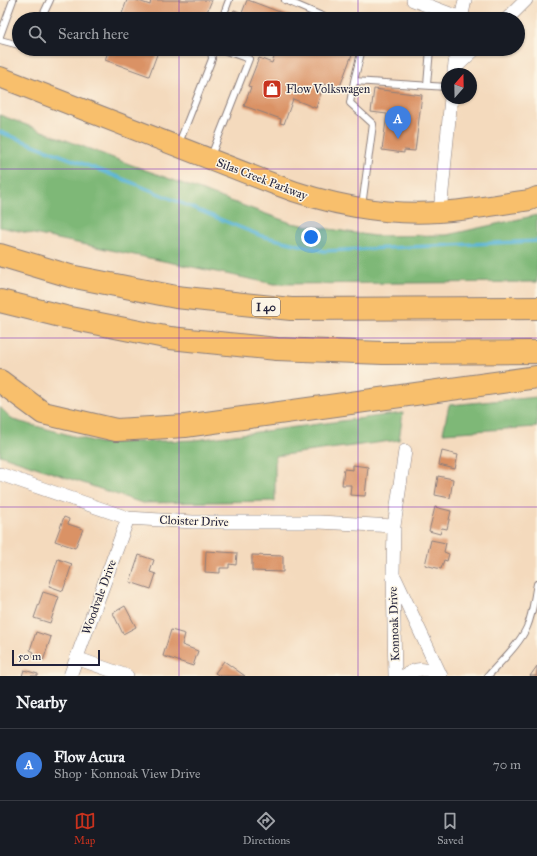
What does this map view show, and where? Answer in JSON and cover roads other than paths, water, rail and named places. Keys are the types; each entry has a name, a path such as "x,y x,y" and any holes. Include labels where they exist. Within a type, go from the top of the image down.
{"highway":[{"name":"I 40","path":"0,255 70,276 176,297 291,309 537,308"},
{"path":"0,301 64,317 170,338 277,349 383,353 537,352"},
{"path":"0,381 43,413 116,430 185,426 537,376"}],"main road":[{"name":"Silas Creek Parkway","path":"0,77 311,198 405,213 440,212 530,200 537,197"}],"street":[{"path":"412,0 445,12"},
{"path":"462,12 465,0"},
{"path":"513,12 526,0"},
{"path":"455,68 456,56"},
{"path":"458,68 469,56"},
{"path":"440,212 450,104"},
{"name":"Konnoak Drive","path":"395,676 393,572 394,526 404,451"},
{"name":"Cloister Drive","path":"0,474 128,518 193,522 319,522 394,526"},
{"name":"Woodvale Drive","path":"70,676 128,518"},
{"path":"393,572 440,675"},
{"path":"76,658 127,676"},
{"path":"404,676 414,670 425,670 440,675"}],"lane":[{"path":"0,36 13,0"},
{"path":"45,12 50,0"},
{"path":"225,12 229,0"},
{"path":"285,0 313,12"},
{"path":"0,40 12,43"},
{"path":"178,147 212,60 212,56"},
{"path":"210,159 249,60 238,56"},
{"path":"360,56 350,104 373,124 362,207"},
{"path":"427,85 429,56"},
{"path":"354,81 441,86"},
{"path":"488,676 520,638 526,628 536,595 537,584"}],"waterway":[{"path":"0,132 133,183 262,236 324,251 537,241"}],"place":[{"name":"Flow Volkswagen","path":"272,89"},
{"name":"Flow Acura","path":"398,139"}]}
